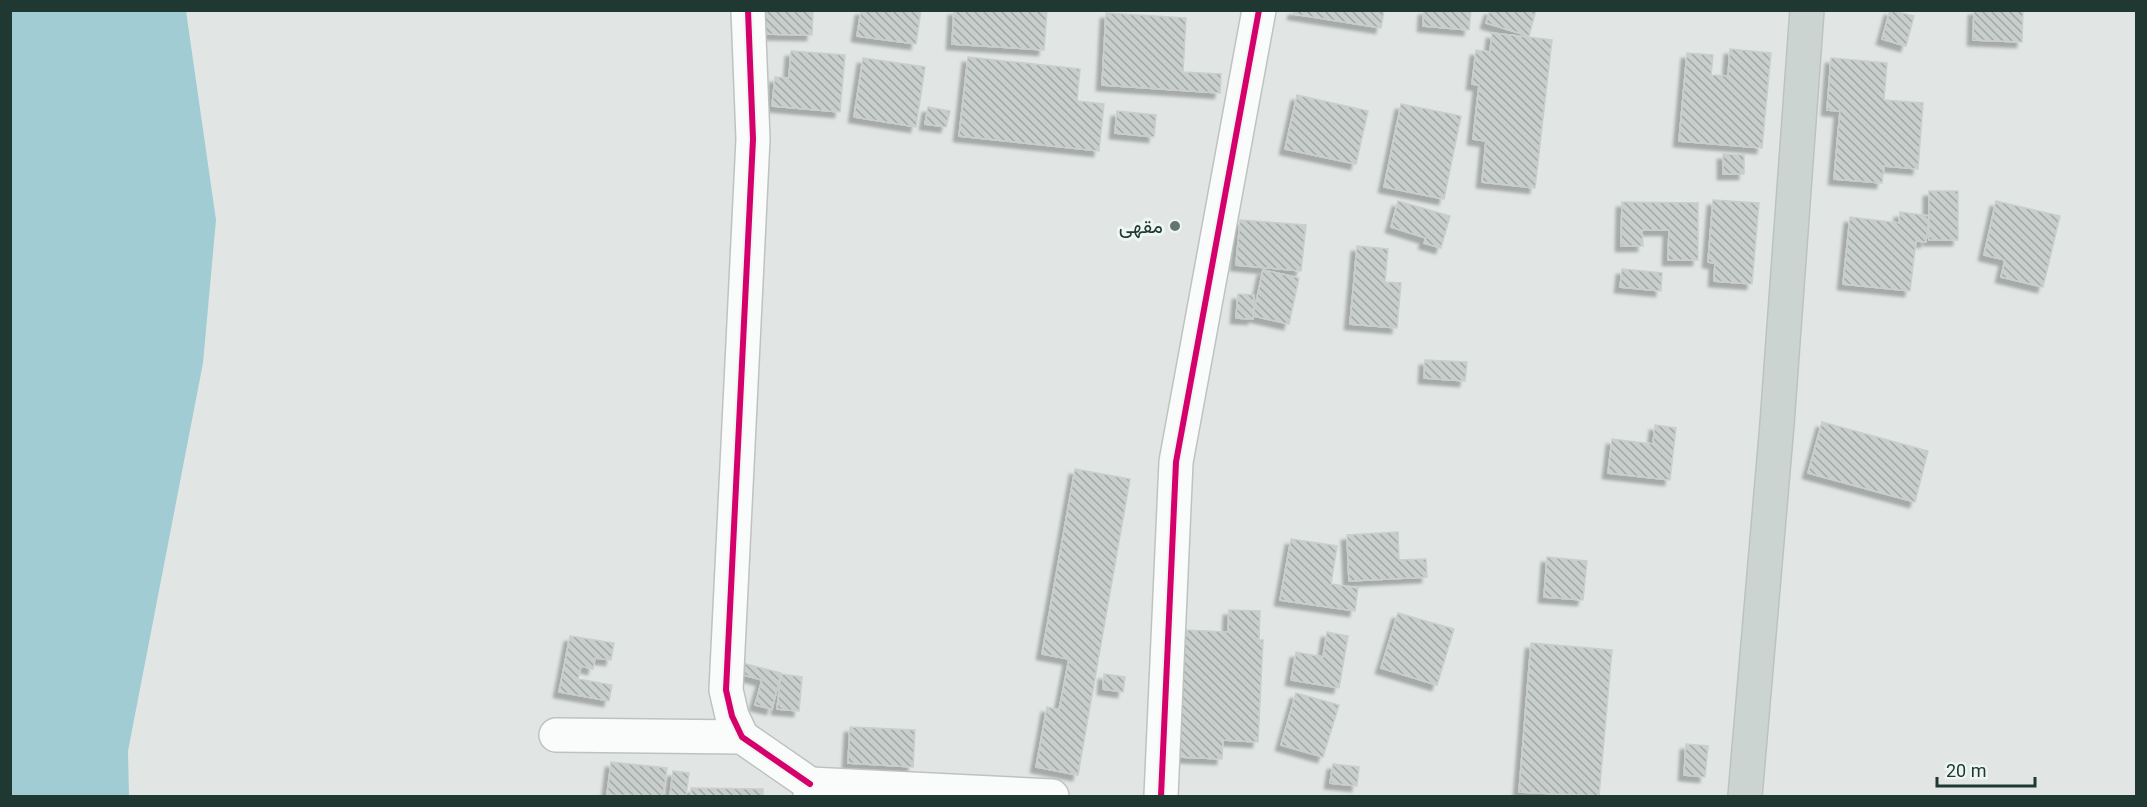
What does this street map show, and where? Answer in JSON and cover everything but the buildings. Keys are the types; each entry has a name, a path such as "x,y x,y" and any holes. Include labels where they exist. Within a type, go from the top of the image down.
{"main road":[{"path":"1745,796 1776,436 1807,10"}],"street":[{"path":"748,10 753,139 726,690 732,716 742,737 810,790 1052,796"},
{"path":"1161,796 1176,462 1259,10"},
{"path":"556,735 742,737"}],"water":[{"path":"10,11 186,11 216,220 203,363 128,751 129,796 11,796"}],"cycle path":[{"path":"748,10 753,139 726,690 732,716 742,737 810,784"},
{"path":"1161,796 1176,462 1259,10"}],"place":[{"name":"مقهى","path":"1175,226"}]}
